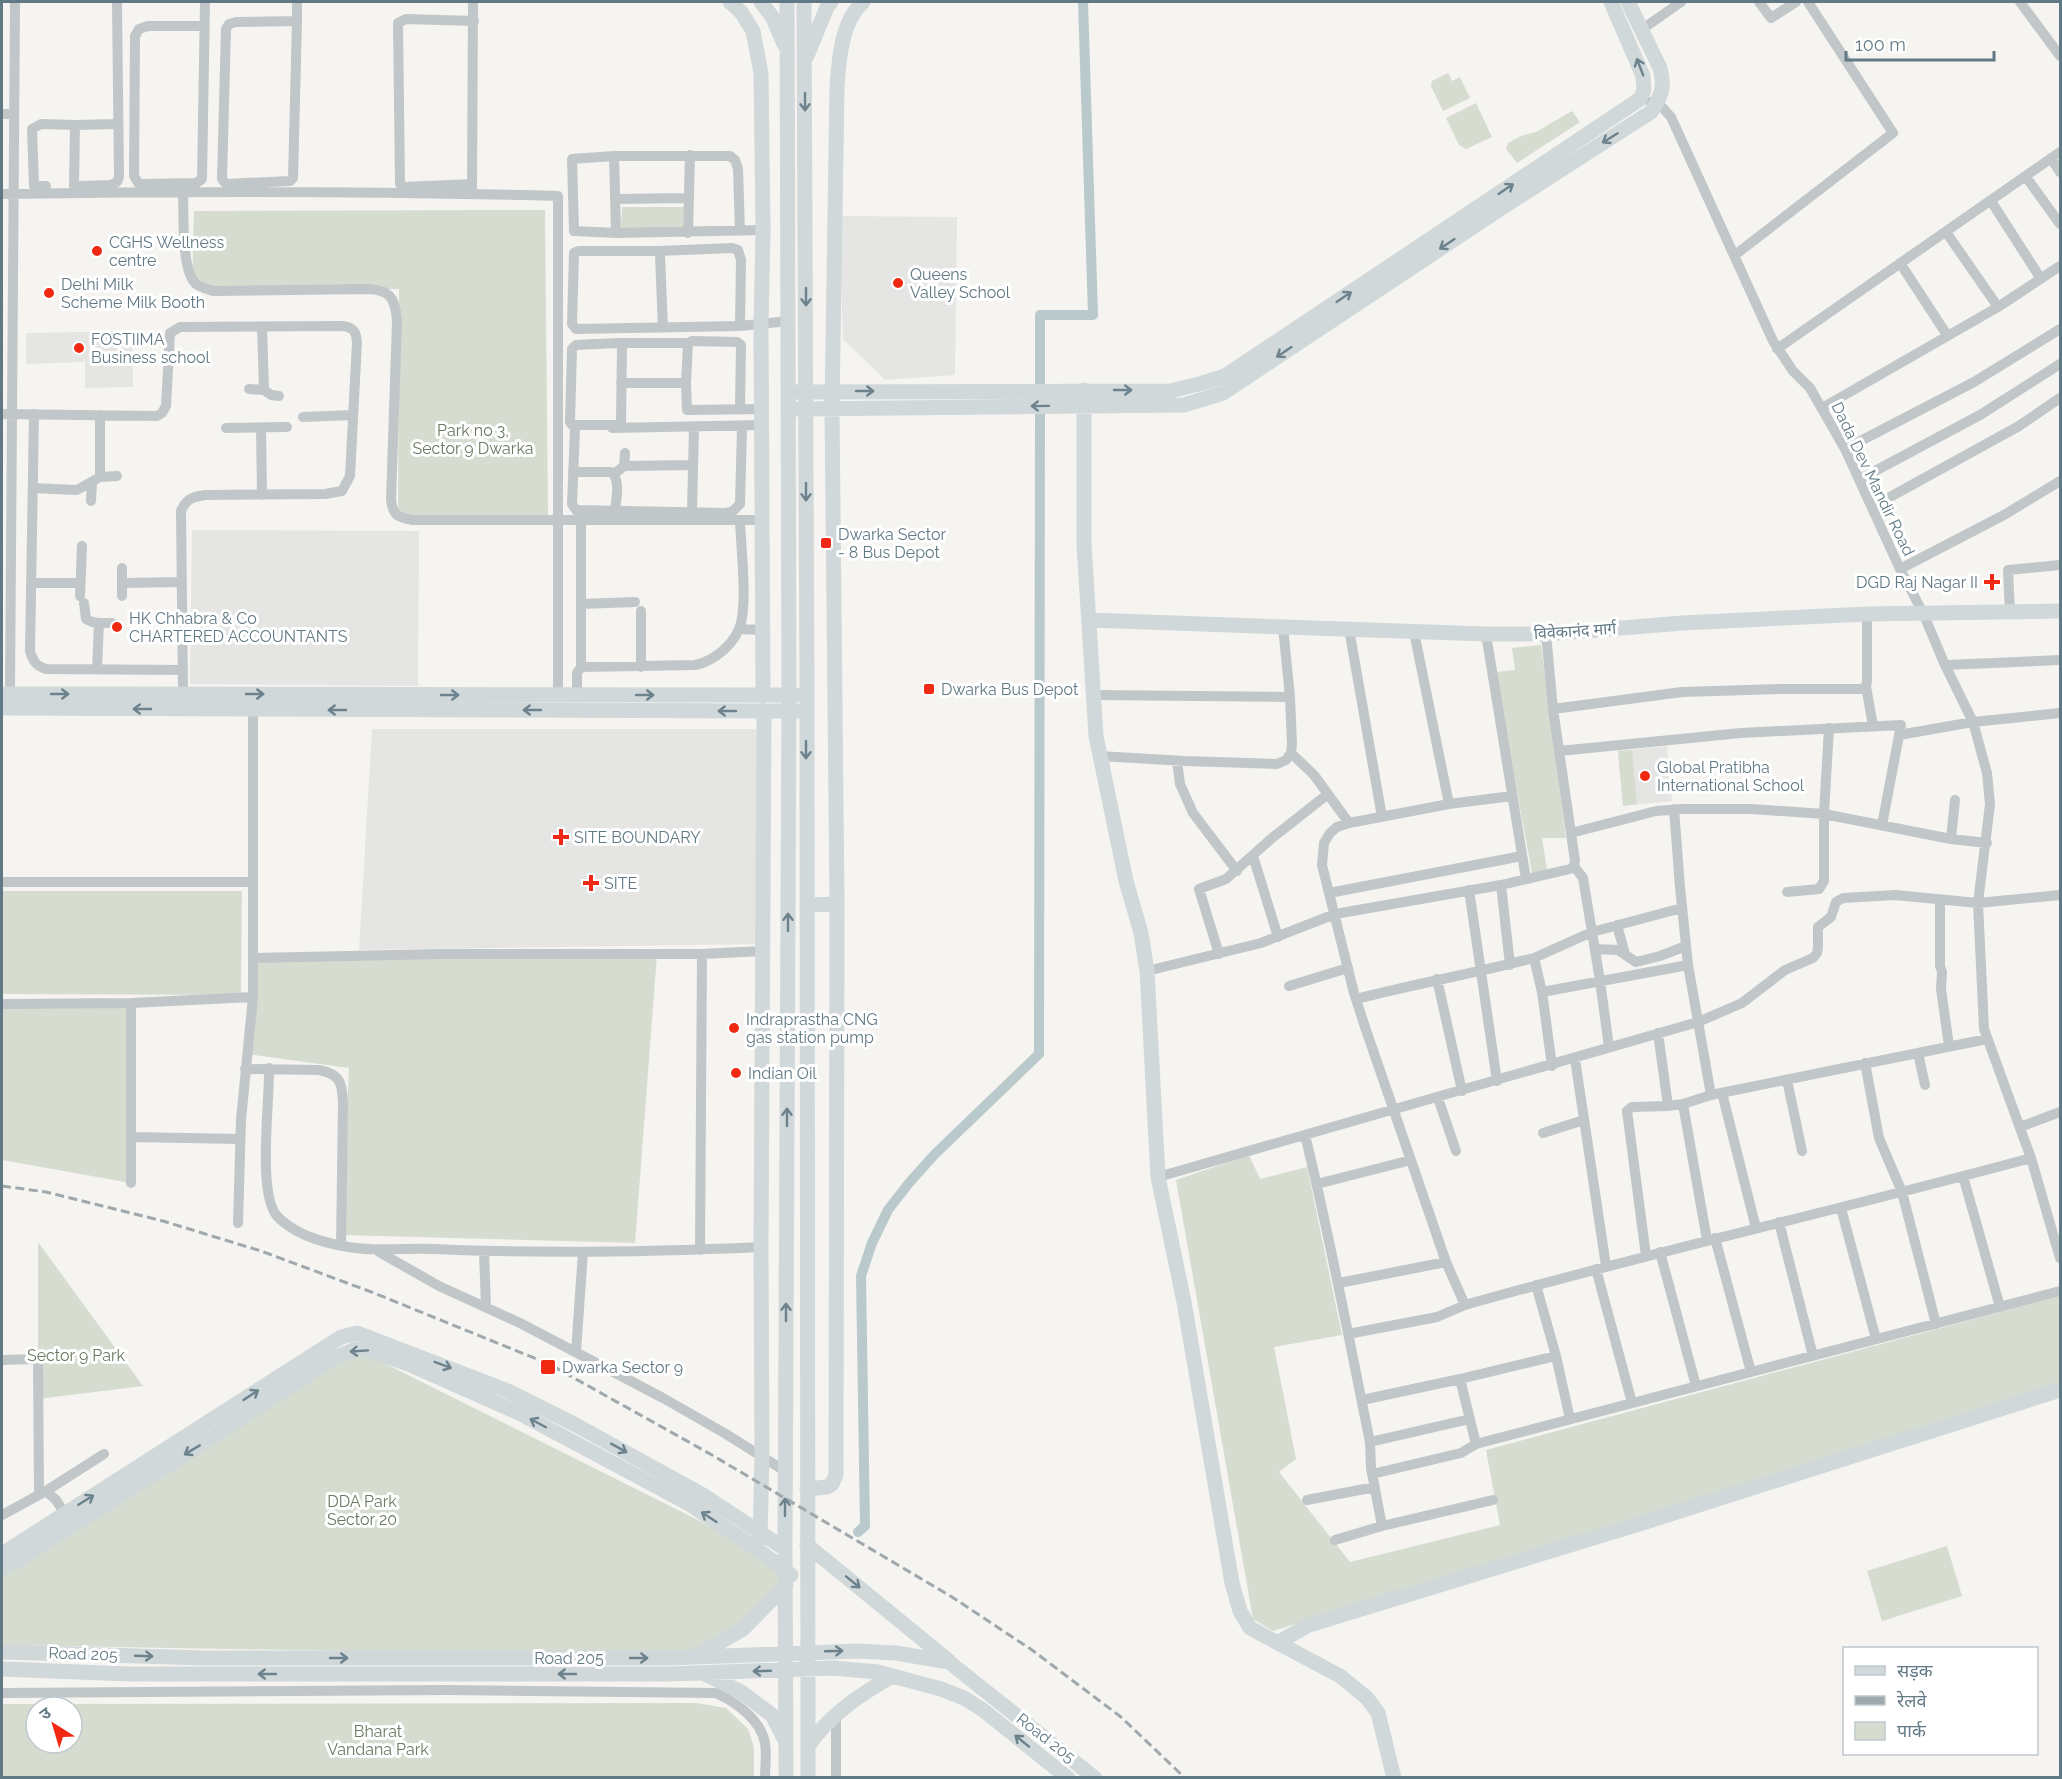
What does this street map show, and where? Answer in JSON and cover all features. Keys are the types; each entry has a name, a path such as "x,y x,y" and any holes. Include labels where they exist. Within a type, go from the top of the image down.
{"street":[{"path":"15,2 13,314 7,331 6,694 577,695 764,703"},
{"path":"2,194 34,186 111,185 117,182 119,177 117,2"},
{"path":"204,26 148,26 139,29 135,36 134,176 139,184 196,183 202,179 205,2"},
{"path":"297,2 297,21 293,178 290,181 252,188 226,184 222,179 226,29 229,24 236,22 297,21"},
{"path":"472,189 473,2"},
{"path":"730,2 741,12 753,31 761,73 764,230 761,325 764,703 762,1457 758,1550"},
{"path":"761,2 773,18 787,50"},
{"path":"786,1778 785,1471 789,703 787,2"},
{"path":"804,2 808,1778"},
{"path":"805,62 831,2"},
{"path":"807,1489 827,1487 832,1484 836,1475 837,904 832,391 837,87 843,40 855,11 863,2"},
{"path":"788,410 1083,398 1170,390 1195,386 1225,376 1640,99 1644,90 1643,76 1611,2"},
{"path":"788,392 832,391 1083,398 1184,405 1222,393 1503,207 1647,115 1657,104 1663,89 1663,78 1628,2"},
{"path":"1641,30 1682,2"},
{"path":"1759,2 1771,18 1796,2"},
{"path":"1734,255 1893,133 1808,2"},
{"path":"2020,2 2061,56"},
{"path":"474,21 406,19 398,23 400,184 403,187 472,189 558,196 558,695"},
{"path":"1640,99 1657,104"},
{"path":"2,100 15,100"},
{"name":"Dada Dev Mandir Road","path":"1657,104 1671,117 1777,349 1793,371 1810,388 1845,449 1973,722 1987,773 1990,804 1978,903 1984,1029 2031,1158 2061,1258"},
{"path":"2,114 14,114"},
{"path":"34,186 32,129 41,124 117,124"},
{"path":"74,186 75,125"},
{"path":"2,136 14,136"},
{"path":"688,233 690,155"},
{"path":"740,231 738,169 735,160 727,155 615,156 572,159 572,214 573,230 576,233 688,233 740,231 764,230"},
{"path":"1777,349 2056,155 2061,172"},
{"path":"615,156 616,233"},
{"path":"2026,177 2061,224"},
{"path":"14,190 183,193 252,188 472,189"},
{"path":"183,193 186,257 189,271 195,282 203,287 213,291 374,289 381,290 390,296 396,308 397,321 391,500 392,510 400,518 412,520 763,520"},
{"path":"616,199 688,198"},
{"path":"1991,201 2041,279"},
{"path":"1946,232 1998,307"},
{"path":"572,324 574,252 732,248 740,252 740,327"},
{"path":"658,251 663,328"},
{"path":"1900,263 1947,335"},
{"path":"1822,408 1998,307 2061,266"},
{"path":"2,314 13,314"},
{"path":"558,325 572,324 579,330 740,327 788,321"},
{"path":"6,413 150,417 162,414 166,406 168,339 170,333 180,327 342,326 354,329 357,342 350,476 342,491 325,494 205,495 185,502 181,511 183,694"},
{"path":"262,327 264,390"},
{"path":"1845,449 1965,387 2061,328"},
{"path":"620,343 622,346 620,424 572,425 570,422 572,349 576,345 620,343 688,343 693,341 737,342 741,345 740,408"},
{"path":"688,343 686,407 689,411 762,408"},
{"path":"1860,479 1980,415 2061,364"},
{"path":"621,383 686,383"},
{"path":"249,389 264,390 271,395 279,396"},
{"path":"1083,398 1084,545 1096,736 1126,881 1141,933 1147,971 1158,1177 1184,1302 1232,1584 1240,1611 1250,1628 1340,1676 1367,1698 1378,1713 1394,1778"},
{"path":"1872,507 2019,426 2061,398"},
{"path":"34,414 30,651 33,661 39,667 46,669 183,670"},
{"path":"91,501 96,480 100,415"},
{"path":"303,417 353,415"},
{"path":"558,428 762,425"},
{"path":"226,428 287,427"},
{"path":"692,512 694,427"},
{"path":"575,428 572,504 574,508 581,511 726,513 733,511 740,504 742,427"},
{"path":"261,428 262,495"},
{"path":"624,466 625,453"},
{"path":"614,474 624,466 693,465"},
{"path":"573,472 611,472 614,474 617,479 615,512"},
{"path":"33,488 77,490 96,480 117,476"},
{"path":"1900,569 2061,481"},
{"path":"577,695 577,673 581,667 581,520"},
{"path":"581,667 695,665 705,663 718,655 732,641 739,629 742,615 740,520"},
{"path":"82,546 80,583 86,619 92,622 112,623"},
{"path":"2010,613 2008,570 2061,565"},
{"path":"122,568 122,596"},
{"path":"122,583 182,582"},
{"path":"807,582 834,582"},
{"path":"31,583 80,583"},
{"path":"581,600 637,603 641,667"},
{"name":"विवेकानंद मार्ग","path":"1089,620 1486,634 1546,633 1683,623 1867,614 2061,611"},
{"path":"1867,614 1866,686 1873,726"},
{"path":"98,669 99,623"},
{"path":"1100,756 1277,764 1286,760 1291,753 1290,697 1283,627"},
{"path":"739,629 763,630"},
{"path":"1349,629 1382,817"},
{"path":"1414,632 1449,804"},
{"path":"1546,633 1553,709 1574,866 1582,878 1609,1047"},
{"path":"1486,634 1526,879"},
{"path":"1945,665 2061,660"},
{"path":"1553,709 1682,692 1780,689 1854,690 1866,686"},
{"path":"2,708 253,709 789,703 807,695"},
{"path":"1094,695 1290,697"},
{"path":"789,703 806,711"},
{"path":"238,1224 240,1139 253,997 253,709"},
{"path":"1899,735 1973,722 2061,713"},
{"path":"1559,751 1741,733 1901,725 1882,825"},
{"path":"1786,892 1815,890 1822,886 1824,881 1824,814 1829,728"},
{"path":"1291,753 1314,775 1349,823"},
{"path":"1177,761 1180,784 1192,813 1237,871"},
{"path":"1219,954 1199,889 1226,879 1237,871 1272,838 1328,794"},
{"path":"1465,1305 1446,1262 1356,999 1322,865 1324,843 1337,827 1349,823 1449,804 1512,796"},
{"path":"1951,839 1955,800"},
{"path":"1570,833 1674,809 1752,809 1824,814 1951,839 1987,843"},
{"path":"1674,809 1688,965 1698,1022 1756,1228"},
{"path":"1253,856 1278,937"},
{"path":"1329,893 1522,856"},
{"path":"1147,971 1278,937 1335,914 1501,885 1564,872 1574,866"},
{"path":"2,882 253,882"},
{"path":"1501,885 1510,966"},
{"path":"1469,890 1497,1081"},
{"path":"1158,1177 1552,1066 1698,1022 1742,1003 1778,975 1813,958 1818,947 1818,927 1832,917 1834,905 1839,899 1895,895 1978,903 2061,895"},
{"path":"1940,900 1941,989 1949,1046"},
{"path":"807,905 837,904"},
{"path":"1356,999 1437,979 1510,966 1534,958 1592,932 1682,908"},
{"path":"1617,926 1625,954"},
{"path":"1595,949 1618,950 1636,962 1686,946"},
{"path":"253,958 441,954 702,954 763,951"},
{"path":"700,1250 702,954"},
{"path":"1534,958 1542,992 1552,1066"},
{"path":"1542,992 1688,965"},
{"path":"1289,987 1348,968"},
{"path":"1437,979 1462,1091"},
{"path":"2,1004 131,1003 253,997"},
{"path":"131,1003 131,1183"},
{"path":"1658,1033 1668,1106"},
{"path":"1646,1256 1627,1110 1632,1107 1683,1104 1717,1094 1987,1039"},
{"path":"1918,1053 1925,1086"},
{"path":"1575,1059 1601,1268 1632,1403"},
{"path":"1865,1063 1879,1138 1902,1192 1936,1324"},
{"path":"269,1068 267,1170 272,1208 277,1216 293,1229 341,1246 377,1251 430,1249 583,1252 761,1247"},
{"path":"245,1069 309,1069 330,1072 339,1081 343,1102 341,1246"},
{"path":"1787,1080 1802,1151"},
{"path":"762,1094 787,1091"},
{"path":"1438,1098 1456,1151"},
{"path":"1683,1104 1711,1239 1751,1372"},
{"path":"2020,1127 2061,1112"},
{"path":"1543,1133 1584,1120"},
{"path":"1305,1135 1339,1283 1370,1442 1372,1474 1382,1526"},
{"path":"131,1137 240,1139"},
{"path":"1348,1334 1437,1317 1465,1305 1536,1285 2031,1158"},
{"path":"1317,1184 1411,1160"},
{"path":"1963,1176 2000,1307"},
{"path":"1841,1208 1876,1339"},
{"path":"1779,1222 1813,1356"},
{"path":"377,1251 439,1286 576,1352 663,1398 785,1471"},
{"path":"484,1251 486,1307"},
{"path":"576,1352 583,1252"},
{"path":"1660,1252 1696,1386"},
{"path":"1339,1283 1446,1262"},
{"path":"1536,1285 1556,1356 1570,1419"},
{"path":"1372,1474 1461,1453 1476,1444 2061,1291"},
{"path":"2,1554 341,1337 357,1333 508,1391 574,1424 703,1495 785,1549"},
{"path":"2,1570 330,1360 356,1349 366,1349 408,1364 519,1413 691,1505 758,1550 786,1578 808,1587"},
{"path":"1362,1401 1556,1356"},
{"path":"2,1360 38,1359 42,1493"},
{"path":"1460,1379 1476,1444"},
{"path":"1279,1642 1309,1625 1652,1520 2061,1390"},
{"path":"1370,1442 1470,1419"},
{"path":"2,1515 104,1454"},
{"path":"1307,1500 1375,1487"},
{"path":"42,1493 56,1500 65,1514"},
{"path":"1335,1540 1382,1526 1493,1500"},
{"path":"807,1545 949,1662"},
{"path":"694,1657 743,1629 786,1578"},
{"name":"Road 205","path":"2,1652 206,1658 694,1657 857,1650 896,1653 949,1662 1095,1778"},
{"name":"Road 205","path":"2,1669 129,1674 703,1673 833,1668 878,1672 964,1698 983,1710 1068,1778"},
{"path":"703,1673 741,1692 772,1715 786,1740"},
{"path":"808,1746 821,1728 836,1714 893,1676"},
{"path":"2,1693 460,1690 716,1693 729,1699 750,1717 760,1731 765,1744 765,1778"},
{"path":"836,1714 836,1778"}],"shaded area":[{"name":"Queens Valley School","path":"839,216 957,217 955,375 885,380 843,339"},
{"name":"FOSTIIMA Business school","path":"132,331 133,387 85,388 85,362 26,364 26,333"},
{"path":"192,530 419,531 418,686 190,684"},
{"name":"SITE BOUNDARY","path":"372,729 756,729 759,944 359,950"},
{"name":"Global Pratibha International School","path":"1667,746 1672,801 1623,806 1618,751"}],"green space":[{"path":"1448,73 1452,81 1460,77 1470,98 1443,111 1431,86 1432,81"},
{"path":"1476,103 1492,137 1466,149 1459,145 1446,118"},
{"path":"1572,111 1580,122 1517,163 1506,149 1508,143 1536,132"},
{"path":"622,207 684,207 683,229 621,228"},
{"name":"Park no 3, Sector 9 Dwarka","path":"545,210 548,516 398,518 399,289 192,288 194,211"},
{"path":"1541,645 1566,838 1542,838 1547,870 1532,873 1495,672 1515,670 1512,648"},
{"path":"1632,750 1637,804 1623,806 1618,751"},
{"path":"2,891 242,891 241,995 2,994"},
{"path":"657,954 635,1243 341,1235 349,1068 247,1054 253,958"},
{"path":"131,1003 131,1183 2,1160 2,1005"},
{"path":"1249,1155 1260,1179 1307,1167 1342,1335 1274,1347 1296,1459 1279,1472 1350,1562 1500,1525 1486,1450 2060,1296 2060,1387 1273,1631 1253,1619 1176,1180"},
{"name":"Sector 9 Park","path":"38,1242 143,1386 38,1399"},
{"name":"DDA Park Sector 20","path":"356,1349 758,1550 786,1571 768,1605 694,1657 2,1645 2,1572"},
{"path":"1947,1546 1962,1596 1882,1621 1867,1571"},
{"name":"Bharat Vandana Park","path":"696,1703 726,1708 748,1729 754,1747 754,1777 2,1777 2,1704 24,1704 24,1755 84,1755 84,1704"}],"waterway":[{"path":"1040,385 1040,315 1093,315 1083,2"},
{"path":"858,1532 865,1526 861,1276 872,1243 888,1210 909,1183 934,1155 1039,1054 1040,412"}],"railway":[{"path":"2,1186 46,1192 163,1221 261,1251 374,1293 549,1364 712,1455 952,1597 1032,1650 1121,1717 1185,1778"}],"place":[{"name":"CGHS Wellness centre","path":"97,251"},
{"name":"Queens Valley School","path":"898,283"},
{"name":"Delhi Milk Scheme Milk Booth","path":"49,293"},
{"name":"FOSTIIMA Business school","path":"79,348"},
{"name":"Dwarka Sector - 8 Bus Depot","path":"826,543"},
{"name":"DGD Raj Nagar II","path":"1992,582"},
{"name":"HK Chhabra & Co CHARTERED ACCOUNTANTS","path":"117,627"},
{"name":"Dwarka Bus Depot","path":"929,689"},
{"name":"Global Pratibha International School","path":"1645,776"},
{"name":"SITE BOUNDARY","path":"561,837"},
{"name":"SITE","path":"591,883"},
{"name":"Indraprastha CNG gas station pump","path":"734,1028"},
{"name":"Indian Oil","path":"736,1073"},
{"name":"Dwarka Sector 9","path":"548,1367"}]}
